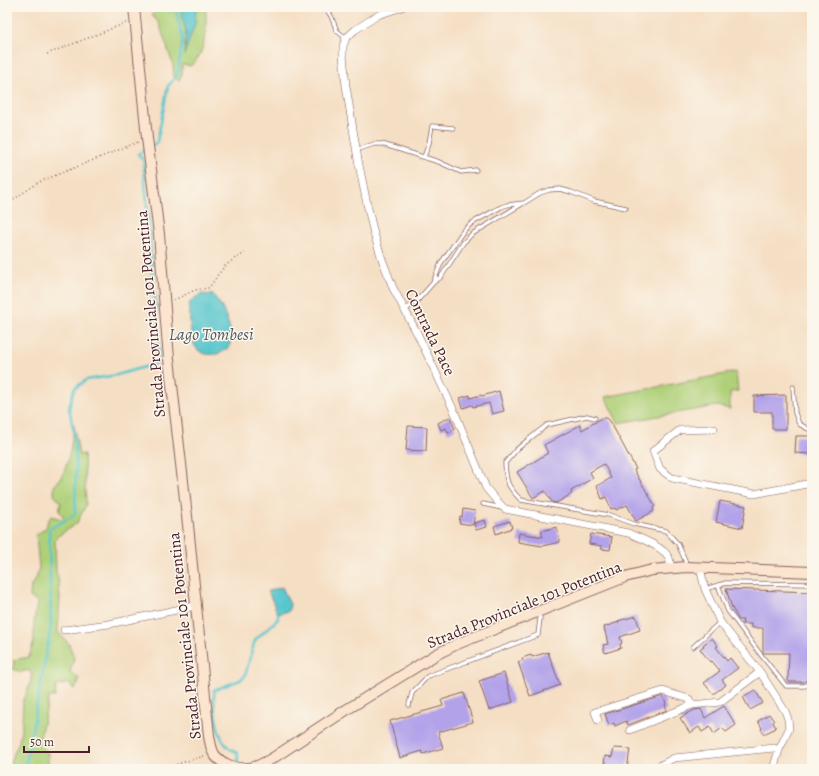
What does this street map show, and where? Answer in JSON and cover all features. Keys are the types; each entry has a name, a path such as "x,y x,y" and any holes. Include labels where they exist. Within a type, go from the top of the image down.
{"main road":[{"name":"Strada Provinciale 101 Potentina","path":"134,7 148,146 159,234 170,370 188,525 209,736 213,753 221,761 239,768 250,768 260,764 273,758 346,710 437,654 457,644 625,577 652,570 686,567 812,572"}],"street":[{"path":"346,38 355,30 378,15 402,7"},
{"name":"Contrada Pace","path":"346,38 343,46 343,56 356,150 367,204 380,253 393,288 455,413 486,488 505,509"},
{"path":"714,429 680,430 653,451 660,469 672,478 754,494 812,483"},
{"path":"505,509 628,533 641,538 662,550 669,558 671,568"},
{"path":"701,567 705,589 720,622 760,672 785,711 788,719 789,729 779,750 773,769"},
{"path":"64,630 109,624 195,606"},
{"path":"630,730 692,704 720,702 760,672"},
{"path":"598,720 595,712 663,690 689,699 692,704"},
{"path":"656,769 674,758 774,748 779,750"}],"lane":[{"path":"325,7 331,16 337,31 346,38"},
{"path":"424,157 432,126 453,128"},
{"path":"356,150 374,144 382,144 439,162 461,172 476,170"},
{"path":"405,310 417,301 441,277 463,244 472,234 540,193 549,190 560,190 571,192 594,201 626,208"},
{"path":"434,283 441,263 464,230 472,223 501,207 524,203"},
{"path":"793,387 795,413 799,424 812,431"},
{"path":"595,418 587,416 547,425 517,449 505,463 506,478 512,491 521,500 609,515 634,524 666,531 678,544 686,560 686,567"},
{"path":"483,504 505,509"},
{"path":"705,589 726,583 812,584"},
{"path":"718,585 728,610 786,686 805,686 812,681"},
{"path":"409,705 412,693 428,676 538,635 540,618 538,612"},
{"path":"693,647 720,622"}],"path":[{"path":"47,54 129,22 136,22"},
{"path":"7,204 39,182 148,146"},
{"path":"164,302 177,300 195,290 208,288 225,266 234,259 246,254"},
{"path":"161,769 213,753"}],"green space":[{"path":"160,7 206,7 203,47 196,61 190,66 182,64 182,75 179,80 174,77 173,65 159,23 152,15"},
{"path":"736,372 738,391 730,392 730,409 717,406 618,423 605,397"},
{"path":"74,425 79,455 84,454 86,505 77,523 58,536 55,540 56,572 58,577 60,598 58,632 69,644 74,658 70,672 78,677 78,685 74,689 68,683 56,686 55,697 49,697 39,742 48,754 48,769 10,769 11,760 19,742 22,724 23,699 27,693 32,676 29,670 21,672 13,669 14,660 29,657 34,641 34,624 37,602 30,597 31,585 36,579 39,568 36,535 46,528 48,520 52,516 61,519 64,517 59,511 61,503 54,495 54,486 59,480 66,466"}],"water":[{"path":"180,7 196,7 195,23 184,55 186,32"},
{"name":"Lago Tombesi","path":"202,294 213,295 219,302 230,329 230,345 227,349 217,354 211,355 201,352 197,349 192,339 189,306 192,300"},
{"path":"282,587 290,604 289,611 278,614 268,591"}],"building":[{"path":"499,391 504,411 492,414 489,403 473,407 472,405 463,408 460,398 470,395 470,398 482,396"},
{"path":"786,395 786,429 772,429 772,412 754,412 754,396"},
{"path":"450,417 455,429 448,433 446,428 441,430 438,423"},
{"path":"602,418 607,418 610,421 636,469 634,470 655,506 653,508 654,511 636,521 627,505 616,510 615,508 611,509 606,497 602,499 597,486 611,478 604,464 590,472 593,478 571,491 572,494 556,503 552,502 545,491 533,498 517,472 548,453 544,445 580,425 582,430"},
{"path":"408,426 427,427 426,451 406,450"},
{"path":"796,436 812,436 812,454 795,453"},
{"path":"720,501 746,506 742,528 716,522"},
{"path":"463,509 475,511 473,525 459,523 460,516 462,517"},
{"path":"485,520 487,527 476,530 474,523"},
{"path":"510,521 512,528 496,534 494,526"},
{"path":"557,527 560,542 542,546 518,542 519,533 543,537 541,531"},
{"path":"591,534 612,537 610,550 601,549 602,546 589,544"},
{"path":"726,589 812,592 812,668 809,668 810,678 804,682 788,682 789,653 763,653 763,628 751,628 751,624 742,624 743,620 739,620 732,608"},
{"path":"636,616 640,630 620,637 622,643 620,644 621,648 605,653 603,645 608,644 604,627"},
{"path":"712,638 718,646 716,647 727,661 730,658 738,668 722,680 726,685 713,694 704,683 720,671 712,661 710,662 700,649"},
{"path":"548,652 560,685 530,696 518,662 523,660 522,658 531,655 532,657"},
{"path":"504,673 513,702 489,710 479,681"},
{"path":"755,690 763,703 750,710 743,697"},
{"path":"464,693 473,722 438,732 443,748 423,754 422,751 400,758 390,721 443,706 441,700"},
{"path":"663,696 667,710 628,725 626,721 615,726 614,723 609,725 605,714"},
{"path":"724,706 736,725 726,732 722,728 714,734 710,727 702,732 699,727 690,733 680,718 694,710 701,709 705,718"},
{"path":"769,714 774,721 773,722 776,728 764,734 758,721"},
{"path":"614,748 630,749 627,769 605,769 605,756 612,757"}],"waterway":[{"path":"150,147 157,142 168,86 177,76 183,38 176,7"},
{"path":"25,769 51,626 49,529 75,515 76,469 74,433 69,408 74,389 86,380 117,375 158,363 159,339 143,160 138,154 146,149"},
{"path":"238,761 238,753 224,743 218,729 214,705 214,690 240,680 245,676 255,640 278,619 278,614"}]}
